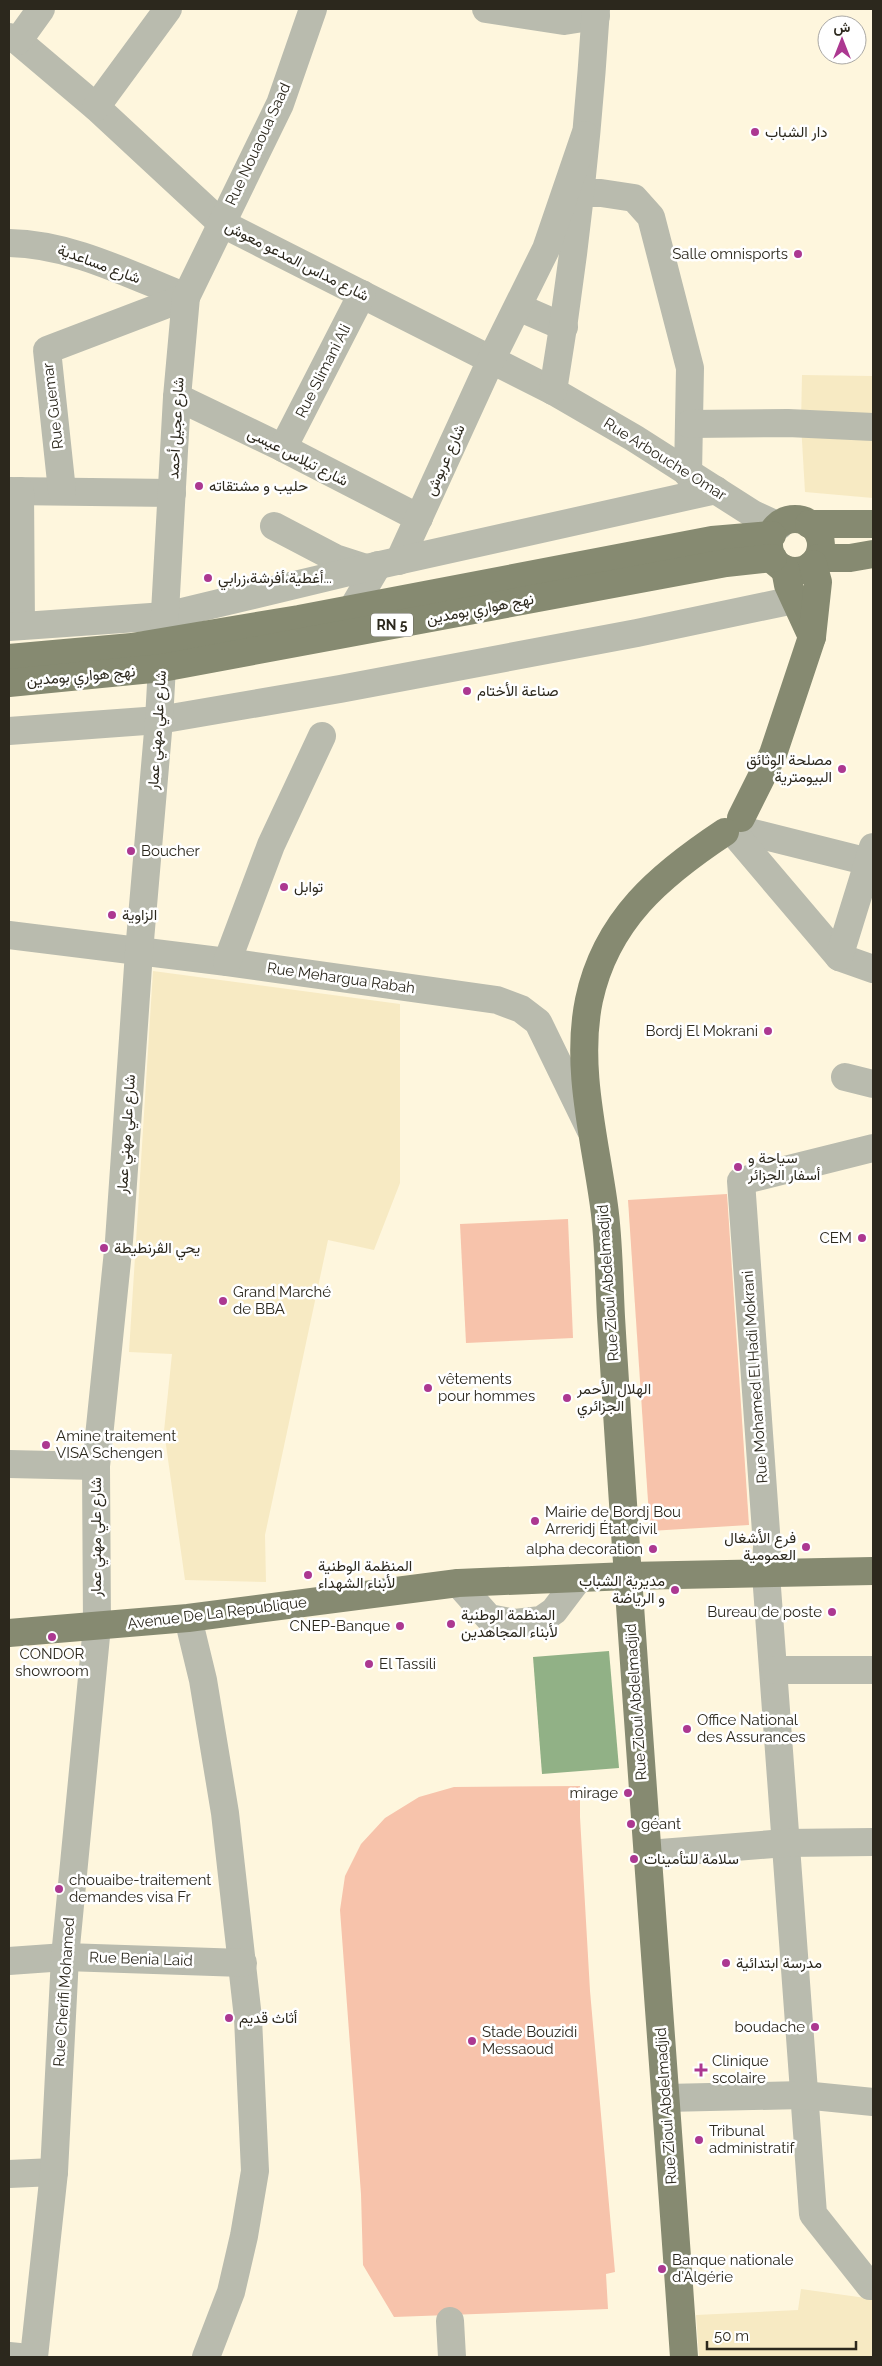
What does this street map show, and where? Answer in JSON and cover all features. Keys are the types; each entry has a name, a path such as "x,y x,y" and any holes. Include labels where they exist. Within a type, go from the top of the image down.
{"main road":[{"path":"812,637 788,585 777,547 790,520 809,524 873,524"},
{"path":"738,830 773,754 812,637 818,582 816,561 821,543 819,536 809,524"},
{"name":"نهج هواري بومدين","path":"9,658 132,647 164,628 352,609 712,540 777,547"},
{"path":"777,547 800,571 816,561 873,554"},
{"name":"نهج هواري بومدين","path":"9,683 162,668 716,565 777,547"},
{"name":"Rue Zioui Abdelmadjid","path":"684,2357 628,1576 604,1209 584,1062 589,1002 596,974 617,928 631,911 676,867 738,830"},
{"name":"Avenue De La Republique","path":"9,1633 188,1618 458,1583 628,1576 873,1571"}],"street":[{"path":"13,39 41,9"},
{"path":"96,107 168,9"},
{"name":"Rue Nouaoua Saad","path":"221,223 280,104 313,9"},
{"path":"486,9 564,21 596,12 586,135 564,327 553,391"},
{"name":"شارع مداس المدعو معوش","path":"13,39 96,107 221,223 553,391"},
{"path":"491,360 546,249 586,135"},
{"path":"579,193 601,193 634,198 651,217 690,368 688,474"},
{"name":"شارع عجيل أحمد","path":"164,628 177,397 186,297 221,223"},
{"name":"شارع مساعدية","path":"9,243 35,243 68,250 186,297"},
{"name":"Rue Slimani Ali","path":"283,448 362,294"},
{"name":"Rue Guemar","path":"62,491 47,350 186,297"},
{"path":"518,306 564,327"},
{"name":"شارع عربوش","path":"352,609 381,564 419,518 491,360"},
{"name":"Rue Arbouche Omar","path":"553,391 634,438 753,514 777,547"},
{"name":"شارع تيلاس عيسى","path":"177,397 283,448 419,518"},
{"path":"689,424 788,423 873,427"},
{"path":"172,493 14,491 15,627 164,628 381,564 716,490"},
{"path":"274,526 336,558 381,564"},
{"path":"9,731 159,720 368,684 637,633 794,600"},
{"name":"شارع علي مهني عمار","path":"97,1626 96,1466 119,1241 139,952 159,720 164,628"},
{"path":"227,962 270,845 322,736"},
{"path":"738,830 872,858 840,957"},
{"path":"738,830 840,957 873,969"},
{"name":"Rue Mehargua Rabah","path":"9,935 227,962 497,1000 520,1009 538,1022 594,1139"},
{"path":"845,1077 873,1084"},
{"name":"Rue Mohamed El Hadi Mokrani","path":"873,1148 742,1181 766,1546 766,1574 775,1670 785,1843 813,2214 870,2286 873,2286"},
{"path":"9,1464 96,1466"},
{"path":"458,1583 489,1618 515,1623 541,1620 554,1611 579,1578"},
{"path":"188,1618 203,1680 225,1813 248,2018 255,2171 244,2236 231,2292 206,2357"},
{"name":"Rue Cherifi Mohamed","path":"34,2357 54,2172 65,1957 97,1626"},
{"path":"775,1670 873,1670"},
{"path":"648,1854 785,1843 873,1842"},
{"name":"Rue Benia Laid","path":"9,1961 65,1957 243,1963"},
{"path":"666,2098 803,2095 873,2102"},
{"path":"9,2174 54,2172"},
{"path":"450,2321 452,2357"},
{"path":"9,2356 19,2357"}],"shaded area":[{"path":"802,375 873,376 873,498 805,492 801,424"},
{"name":"Grand Marché de BBA","path":"153,971 400,1004 400,1183 374,1250 328,1240 265,1535 266,1582 185,1580 164,1431 172,1354 129,1352"},
{"path":"727,1194 749,1525 650,1531 628,1200"},
{"path":"568,1219 573,1338 466,1343 460,1224"},
{"path":"609,1651 619,1768 542,1774 533,1657"},
{"name":"Stade Bouzidi Messaoud","path":"580,1786 580,1817 590,1991 615,2272 606,2274 608,2309 394,2317 363,2265 361,2194 340,1910 345,1876 361,1844 385,1818 419,1797 454,1787"},
{"path":"801,2289 873,2299 873,2357 699,2357 696,2315 798,2310"}],"place":[{"name":"دار الشباب","path":"755,132"},
{"name":"Salle omnisports","path":"798,254"},
{"name":"حليب و مشتقاته","path":"199,486"},
{"name":"أغطية،أفرشة،زرابي...","path":"208,578"},
{"name":"صناعة الأختام","path":"467,691"},
{"name":"مصلحة الوثائق البيومترية","path":"842,769"},
{"name":"Boucher","path":"131,851"},
{"name":"توابل","path":"284,887"},
{"name":"الزاوية","path":"112,915"},
{"name":"Bordj El Mokrani","path":"768,1031"},
{"name":"سياحة و أسفار الجزائر","path":"738,1167"},
{"name":"CEM","path":"862,1238"},
{"name":"يحي الڤرنطيطة","path":"104,1248"},
{"name":"Grand Marché de BBA","path":"223,1301"},
{"name":"vêtements pour hommes","path":"428,1388"},
{"name":"الهلال الأحمر الجزائري","path":"567,1398"},
{"name":"Amine traitement VISA Schengen","path":"46,1445"},
{"name":"Mairie de Bordj Bou Arreridj État civil","path":"535,1521"},
{"name":"فرع الأشغال العمومية","path":"806,1547"},
{"name":"alpha decoration","path":"653,1549"},
{"name":"المنظمة الوطنية لأبناء الشهداء","path":"308,1575"},
{"name":"مديرية الشباب و الرياضة","path":"675,1590"},
{"name":"Bureau de poste","path":"832,1612"},
{"name":"المنظمة الوطنية لأبناء المجاهدين","path":"451,1624"},
{"name":"CNEP-Banque","path":"400,1626"},
{"name":"CONDOR showroom","path":"52,1637"},
{"name":"El Tassili","path":"369,1664"},
{"name":"Office National des Assurances","path":"687,1729"},
{"name":"mirage","path":"628,1793"},
{"name":"géant","path":"631,1824"},
{"name":"سلامة للتأمينات","path":"634,1859"},
{"name":"chouaibe-traitement demandes visa Fr","path":"59,1889"},
{"name":"مدرسة ابتدائية","path":"726,1963"},
{"name":"أثاث قديم","path":"229,2018"},
{"name":"boudache","path":"815,2027"},
{"name":"Stade Bouzidi Messaoud","path":"472,2041"},
{"name":"Clinique scolaire","path":"701,2070"},
{"name":"Tribunal administratif","path":"699,2140"},
{"name":"Banque nationale d'Algérie","path":"662,2269"}]}
